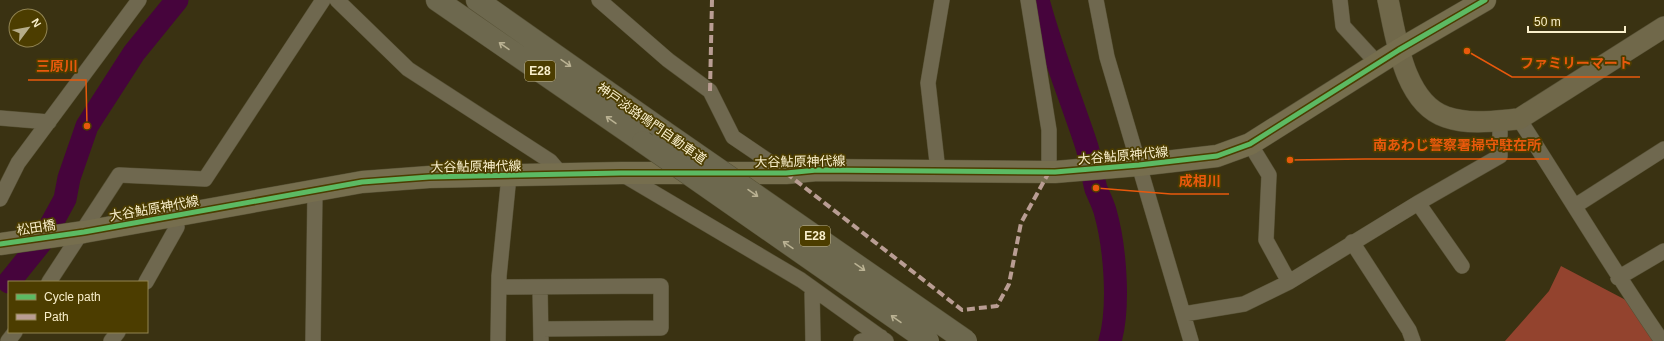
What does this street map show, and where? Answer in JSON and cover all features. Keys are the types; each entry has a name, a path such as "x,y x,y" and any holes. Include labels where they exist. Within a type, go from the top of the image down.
{"highway":[{"name":"神戸淡路鳴門自動車道","path":"437,0 928,341"},
{"name":"神戸淡路鳴門自動車道","path":"477,0 966,341"}],"main road":[{"path":"1388,0 1399,50 1411,84 1426,105 1445,116 1463,121 1510,120 1664,27"},
{"name":"大谷鮎原神代線","path":"80,232 362,182 429,177 620,173 786,173 817,170 1052,172 1134,166 1217,156 1250,144 1399,50 1485,0"},
{"name":"松田橋","path":"0,244 80,232"}],"street":[{"path":"0,199 18,162 139,0"},
{"path":"50,281 80,232 120,175 205,179 323,0"},
{"path":"337,0 408,69 550,161 562,175"},
{"path":"599,0 668,60 710,91 733,137 786,173"},
{"path":"938,171 928,83 942,0"},
{"path":"1028,0 1049,130 1052,172"},
{"path":"1096,0 1107,57 1134,166 1184,314 1191,341"},
{"path":"1340,0 1343,26 1378,64"},
{"path":"0,118 49,122"},
{"path":"1184,314 1244,304 1289,282 1352,242 1500,156 1510,120"},
{"path":"1510,120 1575,206 1618,278 1662,341"},
{"path":"1250,144 1269,175 1266,240 1289,282"},
{"path":"1575,206 1664,149"},
{"path":"620,173 699,218 812,288 883,339"},
{"path":"498,341 499,287 509,176"},
{"path":"313,341 315,190"},
{"path":"1418,203 1462,266"},
{"path":"147,281 177,227"},
{"path":"1352,242 1409,330 1413,341"},
{"path":"1618,278 1664,251"},
{"path":"499,287 661,286 661,328 541,335 540,287"},
{"path":"812,288 813,341"},
{"path":"8,341 14,333"},
{"path":"861,341 883,339"}],"shaded area":[{"path":"1561,266 1641,308 1664,341 1505,341 1549,291"}],"waterway":[{"path":"10,281 42,241 65,199 69,178 87,126 134,53 177,0"},
{"path":"1038,0 1088,149 1096,189 1104,208 1108,225 1114,258 1115,276 1115,311 1110,341"}],"marked path":[{"path":"710,91 712,0"},
{"path":"786,173 962,310 997,306 1009,284 1021,223 1049,172"}],"cycle path":[{"path":"0,244 84,232 362,182 429,177 621,173 786,173 817,170 1055,172 1139,165 1217,156 1250,144 1399,50 1485,0"}],"place":[{"name":"ファミリーマート","path":"1467,51"},
{"name":"三原川","path":"87,126"},
{"name":"南あわじ警察署掃守駐在所","path":"1290,160"},
{"name":"成相川","path":"1096,188"}]}
